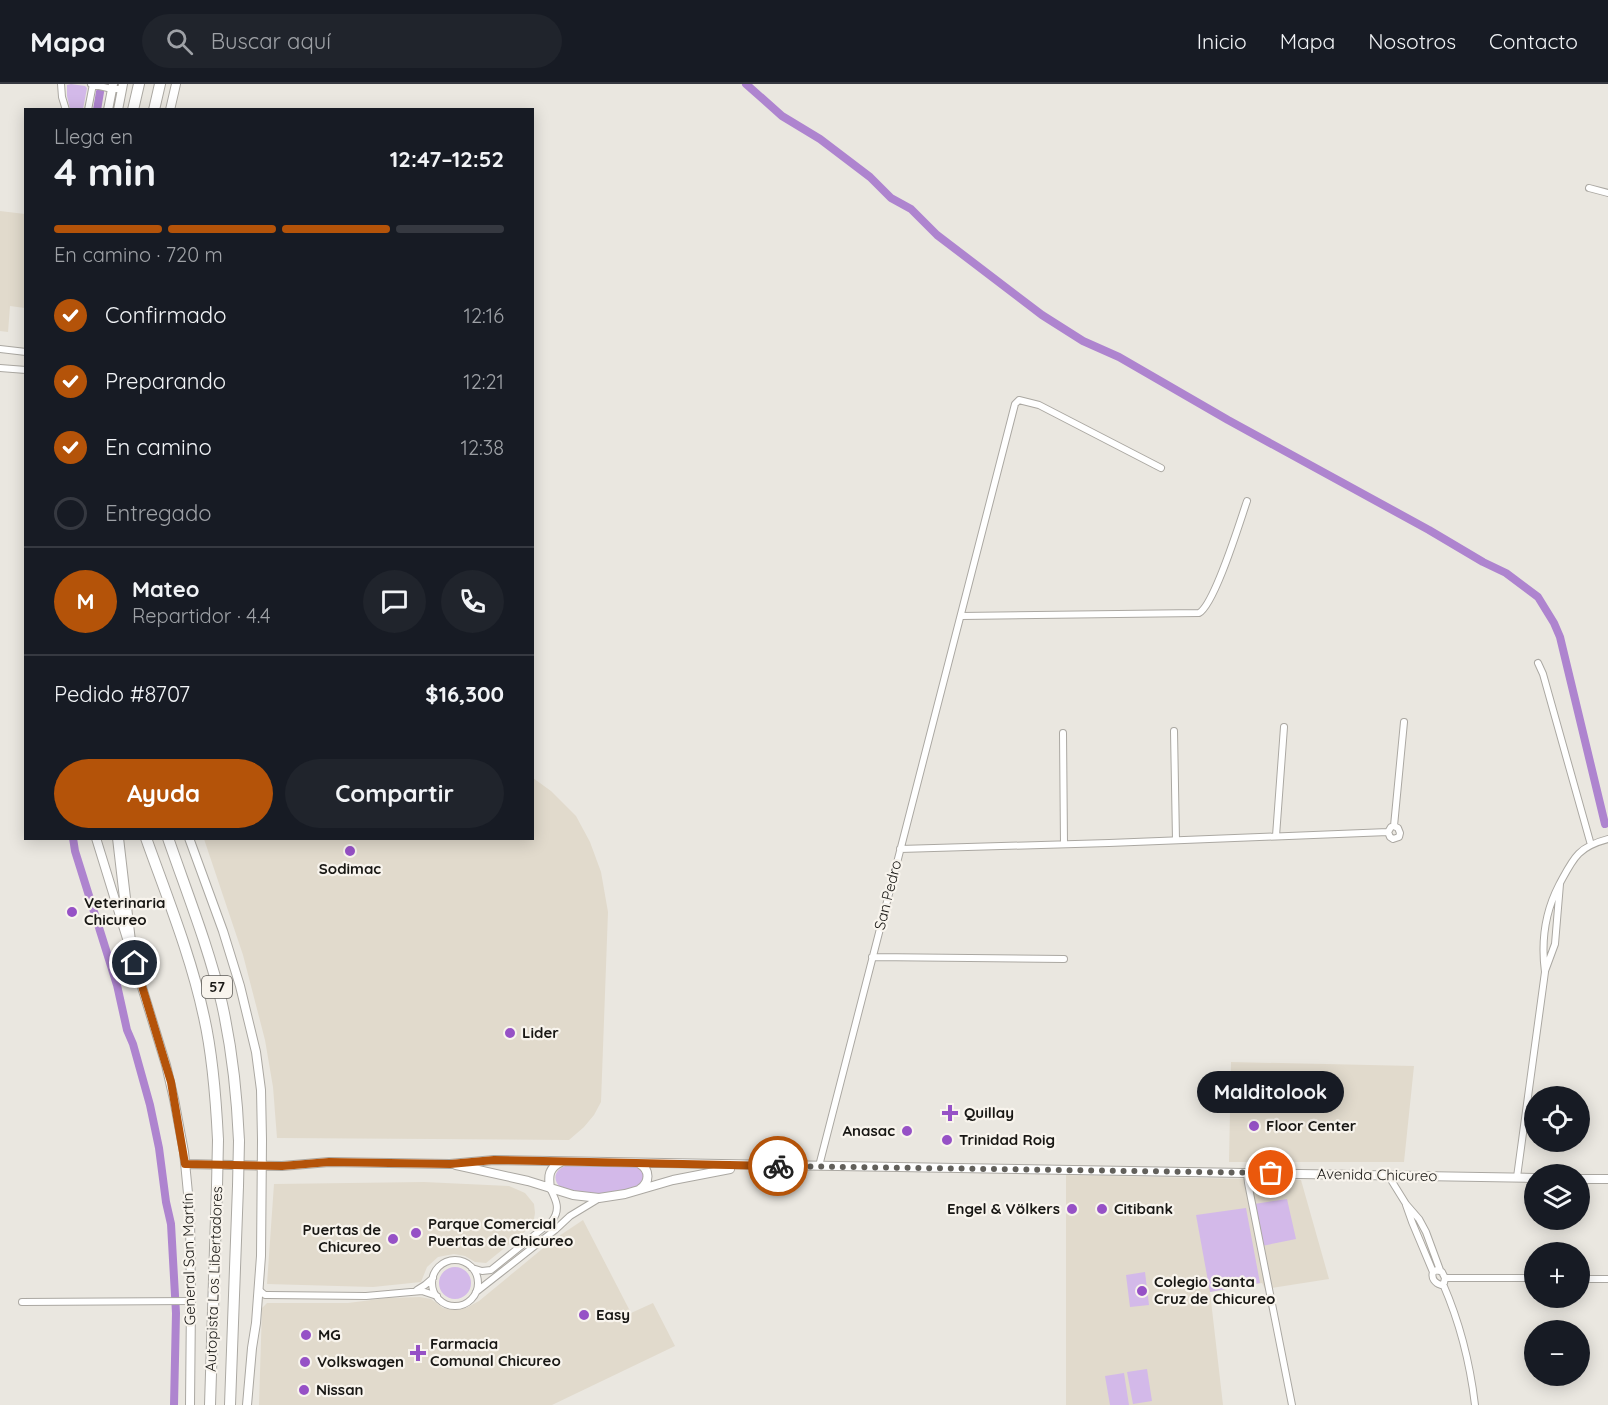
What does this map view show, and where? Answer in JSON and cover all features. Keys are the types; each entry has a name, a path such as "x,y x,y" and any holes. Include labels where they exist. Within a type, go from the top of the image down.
{"highway":[{"path":"134,108 139,84"},
{"path":"154,108 160,84"},
{"path":"118,840 131,950"},
{"name":"Autopista Los Libertadores","path":"147,840 189,960 205,1018 214,1081 218,1186 210,1405"},
{"name":"Autopista Los Libertadores","path":"169,840 208,953 222,1004 234,1071 239,1141 230,1405"}],"main road":[{"path":"170,108 176,84"},
{"path":"108,108 112,86"},
{"path":"118,108 123,86"},
{"name":"General San Martín","path":"97,840 171,1082 185,1164 190,1214 189,1405"},
{"path":"190,840 229,950 253,1037 261,1090 260,1295 247,1405"},
{"name":"Avenida Chicureo","path":"185,1164 291,1165 329,1162 450,1164 494,1160 1524,1177"},
{"path":"550,1188 549,1172 554,1165 561,1162"},
{"name":"Avenida Chicureo","path":"450,1164 528,1181 573,1195 598,1198 611,1197 673,1180 751,1166"},
{"path":"640,1164 646,1170 648,1179 640,1189"},
{"path":"1590,1179 1608,1179"}],"street":[{"path":"61,84 65,108"},
{"path":"88,108 92,84 123,86"},
{"path":"1589,188 1608,193"},
{"path":"0,349 24,352"},
{"path":"0,368 24,370"},
{"name":"San Pedro","path":"819,1166 1017,401 1023,400 1038,405 1161,468"},
{"path":"961,616 1199,613 1210,602 1218,584 1247,501"},
{"path":"1538,663 1591,845"},
{"path":"1394,826 1404,722"},
{"path":"1276,836 1284,728"},
{"path":"1174,731 1176,840"},
{"path":"1063,733 1065,844"},
{"path":"1388,832 1391,838 1399,837 1399,829 1394,826"},
{"path":"1388,832 1390,827 1394,826"},
{"path":"900,849 1388,832"},
{"path":"1517,1177 1545,972 1543,952 1547,917 1553,897 1566,869 1574,858 1591,845 1608,839"},
{"path":"1545,972 1555,944 1560,883"},
{"path":"872,957 1064,959"},
{"path":"1248,1173 1292,1405"},
{"path":"1388,1175 1406,1204 1412,1222 1444,1281 1464,1344 1475,1405"},
{"path":"437,1296 433,1287 433,1278 437,1269 448,1262 461,1261 472,1268 487,1271 496,1267 552,1221 557,1213 557,1207 550,1188"},
{"path":"260,1295 366,1296 416,1291 427,1292 448,1304 458,1305 467,1302 476,1292 570,1216 598,1198"},
{"path":"472,1268 478,1282 476,1292"},
{"path":"1437,1271 1432,1276 1439,1285 1444,1281 1524,1278"},
{"path":"416,1291 433,1278"},
{"path":"1590,1279 1608,1279"},
{"path":"22,1302 191,1300"}],"shaded area":[{"path":"67,85 87,88 83,108 70,108"},
{"path":"0,211 24,214 24,308 10,306 8,332 0,331"},
{"path":"534,779 551,791 576,816 590,842 601,872 608,912 601,1102 584,1127 569,1140 277,1138 273,1087 265,1040 243,955 204,840 534,840"},
{"path":"1231,1062 1414,1066 1404,1162 1229,1162"},
{"path":"565,1166 638,1167 642,1168 645,1176 640,1185 609,1195 584,1194 560,1187 556,1181 556,1175"},
{"name":"Colegio Santa Cruz de Chicureo","path":"1066,1175 1301,1180 1329,1279 1265,1289 1262,1283 1210,1292 1223,1405 1066,1405"},
{"name":"Puertas de Chicureo","path":"424,1182 509,1186 525,1193 534,1204 533,1225 486,1263 475,1262 465,1256 454,1254 438,1257 427,1267 421,1282 373,1287 267,1284 274,1184"},
{"path":"1287,1199 1296,1239 1262,1246 1254,1204"},
{"path":"1246,1208 1260,1283 1210,1292 1196,1215"},
{"path":"583,1220 631,1313 653,1303 675,1346 552,1405 259,1405 262,1308 267,1303 348,1303 420,1297 431,1299 443,1308 453,1310 466,1308 479,1301 553,1240"},
{"path":"455,1267 466,1272 471,1283 466,1294 455,1299 444,1294 439,1283 444,1272"},
{"path":"1145,1272 1149,1305 1130,1307 1126,1275"},
{"path":"1147,1369 1152,1401 1133,1404 1127,1372"},
{"path":"1124,1373 1129,1405 1110,1405 1105,1376"}],"waterway":[{"path":"746,84 782,116 820,139 870,177 891,198 911,209 937,235 1042,315 1083,341 1119,357 1228,420 1506,573 1538,597 1560,637 1605,824"},
{"path":"97,108 100,92"},
{"path":"73,840 117,985 127,1030 150,1105 159,1148 171,1224 176,1313 174,1405"}],"way so far":[{"path":"778,1166 1271,1173"}],"place":[{"name":"Sodimac","path":"350,851"},
{"name":"Veterinaria Chicureo","path":"72,912"},
{"name":"Lider","path":"510,1033"},
{"name":"Quillay","path":"950,1113"},
{"name":"Floor Center","path":"1254,1126"},
{"name":"Anasac","path":"907,1131"},
{"name":"Trinidad Roig","path":"947,1140"},
{"name":"Malditolook","path":"1271,1173"},
{"name":"Engel & Völkers","path":"1072,1209"},
{"name":"Citibank","path":"1102,1209"},
{"name":"Parque Comercial Puertas de Chicureo","path":"416,1233"},
{"name":"Puertas de Chicureo","path":"393,1239"},
{"name":"Colegio Santa Cruz de Chicureo","path":"1142,1291"},
{"name":"Easy","path":"584,1315"},
{"name":"MG","path":"306,1335"},
{"name":"Farmacia Comunal Chicureo","path":"418,1353"},
{"name":"Volkswagen","path":"305,1362"},
{"name":"Nissan","path":"304,1390"}],"route":[{"path":"135,963 171,1082 185,1164 282,1166 329,1162 450,1164 494,1160 778,1166"}]}
